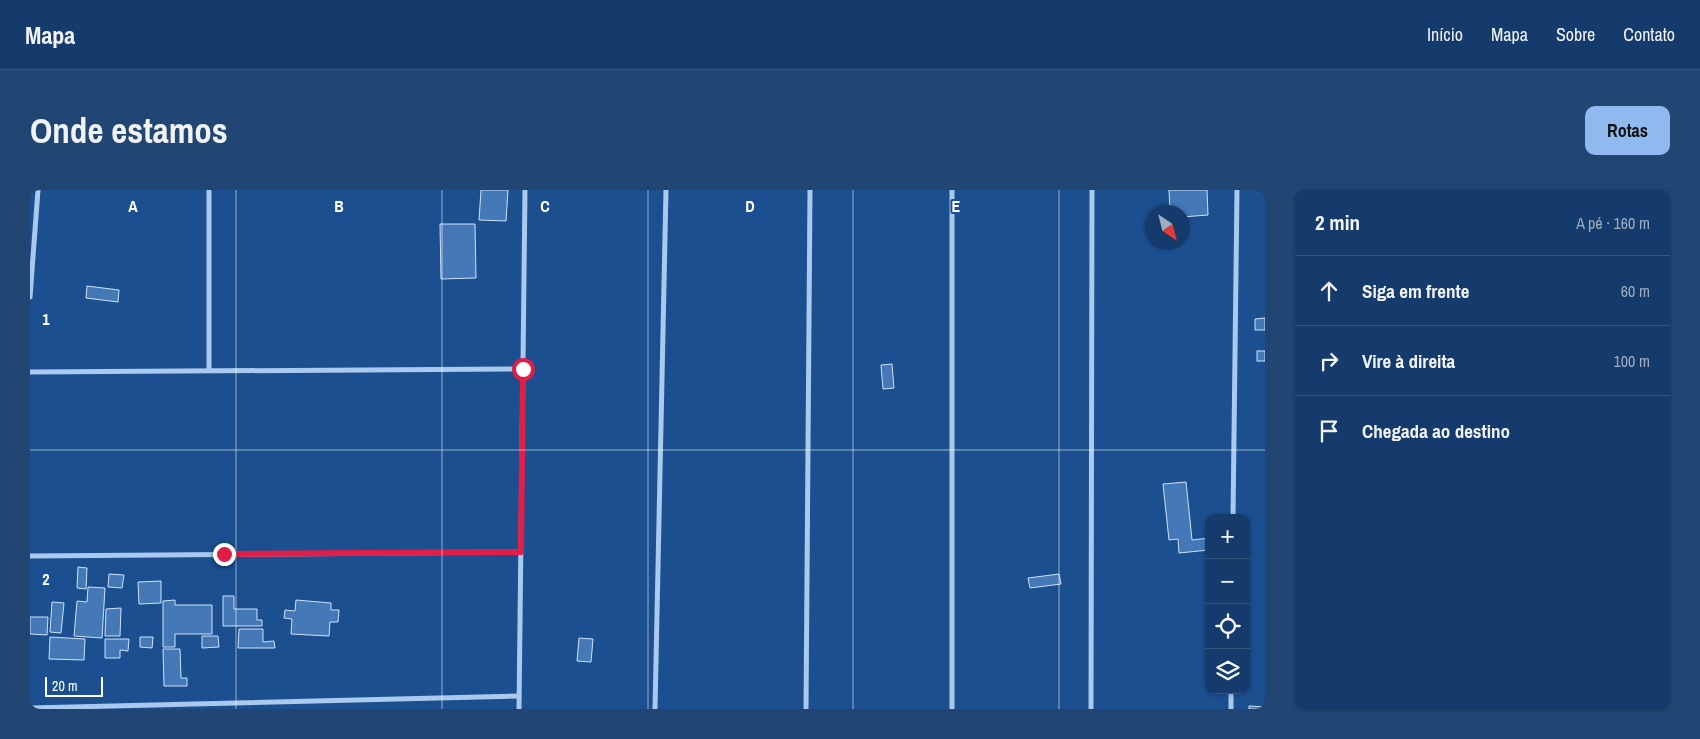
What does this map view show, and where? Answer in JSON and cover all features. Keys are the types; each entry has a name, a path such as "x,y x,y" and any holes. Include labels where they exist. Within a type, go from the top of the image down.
{"street":[{"path":"30,297 38,190"},
{"path":"209,190 209,370"},
{"path":"519,709 525,190"},
{"path":"654,709 666,190"},
{"path":"806,709 810,190"},
{"path":"952,190 952,709"},
{"path":"1091,709 1092,190"},
{"path":"1233,514 1237,190"},
{"path":"30,372 523,369"},
{"path":"30,556 521,552"},
{"path":"1231,709 1232,694"},
{"path":"30,708 519,696"}],"building":[{"path":"481,190 508,190 506,221 479,220"},
{"path":"1169,190 1207,190 1208,215 1190,216 1190,205 1170,205"},
{"path":"440,224 475,224 476,278 441,279"},
{"path":"87,286 119,290 118,302 86,298"},
{"path":"1265,318 1265,330 1255,330 1255,319"},
{"path":"1257,351 1265,351 1265,361 1257,361"},
{"path":"892,364 894,388 883,389 881,365"},
{"path":"1186,482 1192,540 1205,538 1205,550 1179,553 1178,539 1169,540 1163,484"},
{"path":"78,567 87,568 86,589 77,588"},
{"path":"109,574 124,575 122,588 108,587"},
{"path":"1059,574 1061,584 1030,588 1028,578"},
{"path":"161,581 161,603 139,604 138,582"},
{"path":"88,587 105,588 102,638 74,636 77,601 87,602"},
{"path":"223,596 234,596 234,609 257,609 257,620 262,620 262,626 223,626"},
{"path":"175,600 175,605 212,605 212,634 175,634 175,647 163,647 163,601"},
{"path":"296,600 331,603 331,610 339,610 338,622 330,622 329,636 291,634 292,619 284,618 285,610 295,611"},
{"path":"52,602 64,603 61,633 50,632"},
{"path":"121,608 120,636 105,636 106,609"},
{"path":"30,617 48,617 47,635 30,634"},
{"path":"239,629 263,629 263,642 274,641 275,648 238,648"},
{"path":"202,636 218,636 219,647 202,648"},
{"path":"50,637 85,639 84,660 49,659"},
{"path":"140,637 153,637 152,648 140,647"},
{"path":"579,638 593,639 591,662 577,661"},
{"path":"105,639 129,639 128,651 120,650 120,658 105,658"},
{"path":"163,649 180,649 181,678 187,678 187,686 164,686"},
{"path":"1249,706 1265,707 1265,709 1249,709"}],"route":[{"path":"224,554 521,552 523,369"}]}
